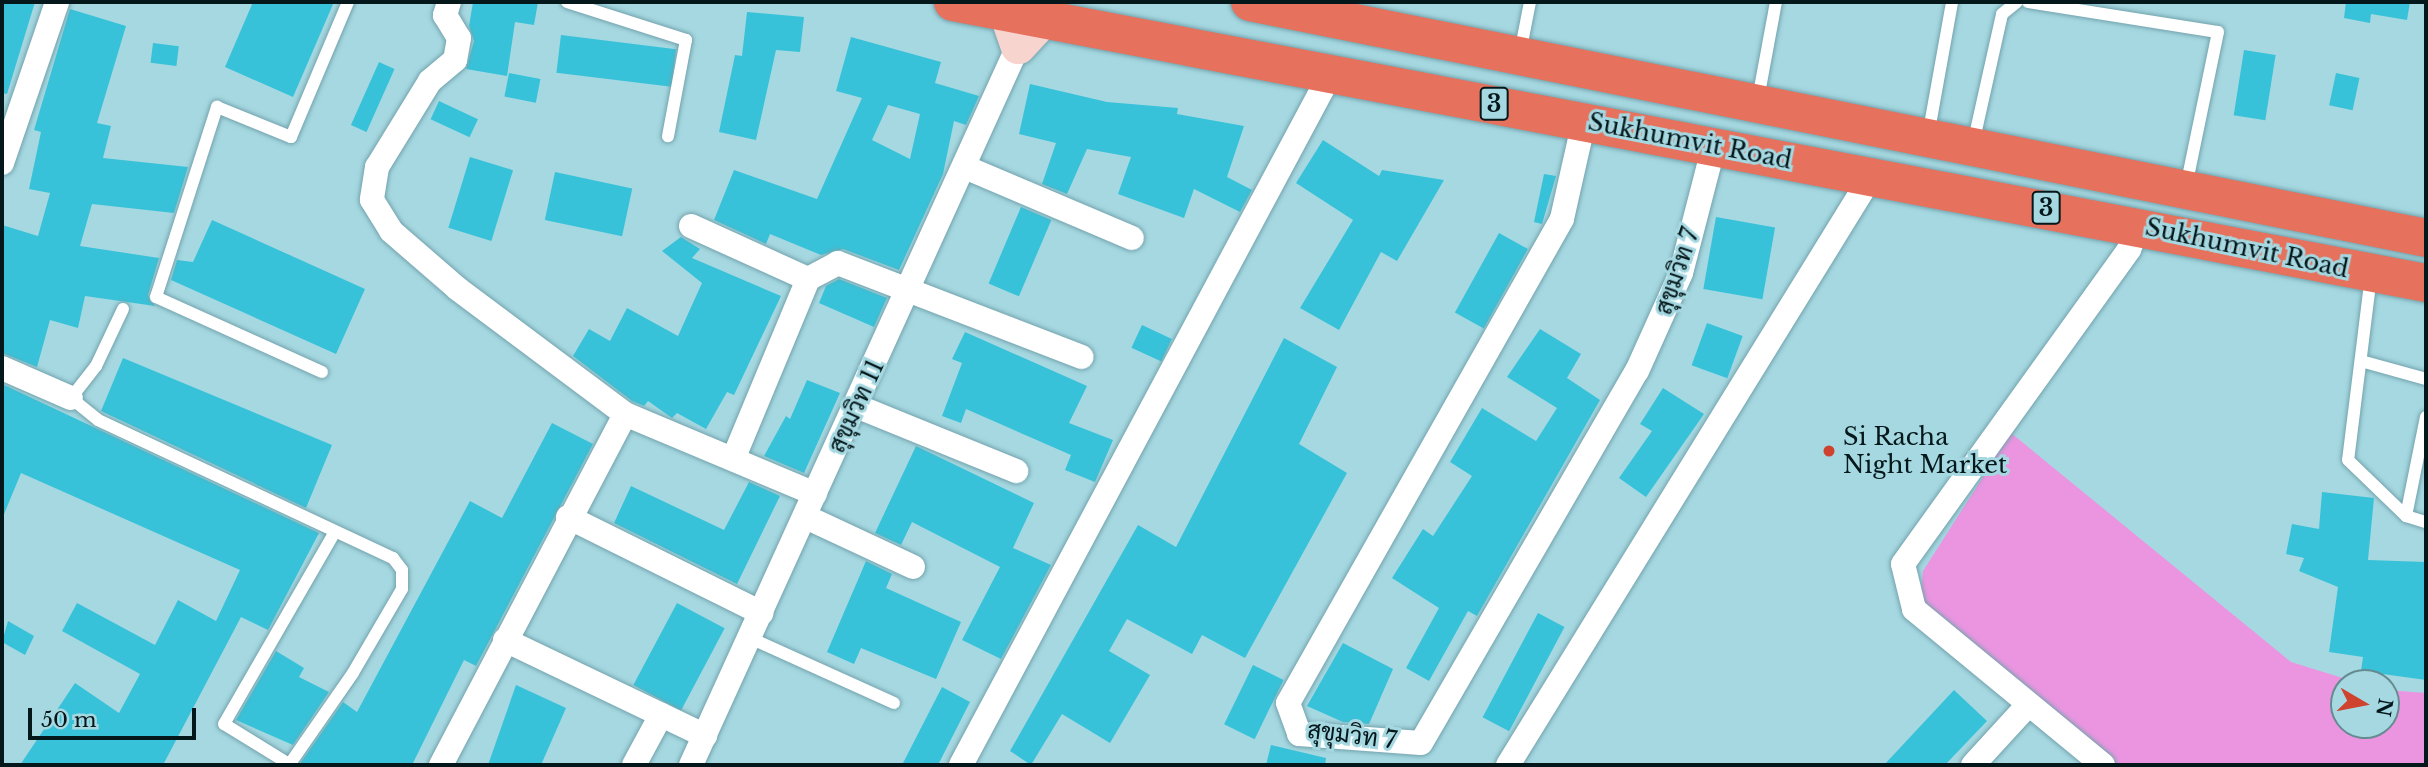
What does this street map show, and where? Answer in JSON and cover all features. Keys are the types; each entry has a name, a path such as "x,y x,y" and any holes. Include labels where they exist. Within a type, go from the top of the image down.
{"highway":[{"name":"Sukhumvit Road","path":"953,2 2140,225 2426,283"},
{"name":"Sukhumvit Road","path":"1250,2 2426,238"}],"street":[{"path":"2,163 57,2"},
{"path":"449,2 445,15 459,38 455,60 430,81 377,167 372,200 391,231 458,289 625,414 734,457 913,567"},
{"name":"สุขุมวิท 11","path":"691,765 967,167 1025,16"},
{"path":"961,765 1331,73"},
{"name":"สุขุมวิท 7","path":"1584,121 1562,219 1288,703 1299,734 1421,743 1637,371 1681,273 1714,145"},
{"path":"967,167 1132,238"},
{"path":"1508,765 1871,175"},
{"path":"2103,765 1914,609 1903,564 2129,249 2140,225"},
{"path":"691,226 808,279"},
{"path":"734,457 808,279 838,263 1081,357"},
{"path":"2,368 71,398"},
{"path":"856,406 1016,471"},
{"path":"441,765 568,517 625,414"},
{"path":"568,517 761,613"},
{"path":"505,640 705,736"},
{"path":"1973,765 2028,705"},
{"path":"634,765 661,715"}],"lane":[{"path":"322,372 156,298 217,107 291,137 348,2"},
{"path":"568,2 567,6 679,34 686,40 668,136"},
{"path":"1519,56 1530,2"},
{"path":"1758,103 1776,2"},
{"path":"1927,139 1952,2"},
{"path":"1973,148 2002,14 2017,2"},
{"path":"2028,2 2218,32 2185,190"},
{"path":"2371,273 2348,460 2406,516 2426,522"},
{"path":"123,309 96,366 71,398 97,420 393,558 402,570 402,589 353,673 289,765 228,731 224,724 335,533"},
{"path":"2361,361 2426,379"},
{"path":"2406,516 2426,417"},
{"path":"750,638 894,703"}],"shaded area":[{"path":"2011,433 2291,662 2330,674 2330,739 2400,739 2400,691 2426,693 2426,765 2113,765 1920,601 1923,571"}],"building":[{"path":"2,2 35,2 7,94 2,93"},
{"path":"253,2 334,2 293,97 225,67"},
{"path":"473,2 538,2 534,25 515,22 507,76 466,69 474,41 469,26"},
{"path":"2346,2 2410,2 2407,20 2371,14 2370,23 2344,18"},
{"path":"70,9 126,26 97,123 111,126 103,158 188,167 174,213 92,204 80,246 159,258 148,295 155,306 85,296 78,328 50,320 37,367 2,353 2,225 38,236 50,193 29,189 41,132 34,130"},
{"path":"747,12 804,17 800,52 776,50 756,140 719,132 735,55 742,56"},
{"path":"561,35 676,49 672,87 556,73"},
{"path":"851,37 941,62 935,83 979,96 966,125 954,121 943,174 899,270 843,249 821,255 770,234 766,244 714,220 734,170 817,199 862,98 836,91","holes":["888,105 920,114 910,159 872,140"]},
{"path":"153,43 179,46 176,66 151,63"},
{"path":"2244,50 2276,55 2265,120 2234,115"},
{"path":"379,62 395,69 366,132 351,125"},
{"path":"509,73 540,79 536,103 504,97"},
{"path":"2336,73 2359,78 2353,110 2329,105"},
{"path":"1030,84 1107,102 1178,108 1177,114 1244,126 1227,177 1252,190 1240,212 1194,189 1184,218 1118,194 1131,157 1087,149 1067,194 1042,184 1056,143 1019,134"},
{"path":"439,101 478,119 470,137 431,119"},
{"path":"1323,140 1379,176 1382,170 1444,180 1397,261 1381,252 1339,330 1300,308 1353,220 1296,183"},
{"path":"470,157 513,170 491,241 448,228"},
{"path":"555,172 632,188 622,236 545,220"},
{"path":"1544,174 1556,176 1542,224 1534,222"},
{"path":"1021,207 1051,220 1019,296 989,283"},
{"path":"1716,217 1775,227 1762,299 1703,289"},
{"path":"212,220 365,289 336,354 171,280 177,260 193,262"},
{"path":"1499,233 1528,249 1484,329 1455,313"},
{"path":"681,237 700,249 692,258 781,296 734,395 727,392 706,429 677,413 672,418 648,401 644,406 632,401 573,356 589,329 610,341 627,308 678,336 702,283 662,251"},
{"path":"839,279 887,298 874,327 819,303 826,286"},
{"path":"1707,323 1743,336 1727,378 1692,365"},
{"path":"1142,325 1172,339 1161,362 1131,348"},
{"path":"1540,329 1581,354 1567,378 1600,400 1477,616 1468,611 1429,681 1406,668 1439,608 1392,578 1423,529 1433,536 1472,476 1450,462 1482,408 1536,441 1557,408 1507,377"},
{"path":"965,332 1087,386 1069,423 1113,440 1095,482 1065,470 1071,455 966,409 961,423 942,416 962,363 952,359"},
{"path":"1284,338 1337,367 1299,444 1347,473 1245,658 1202,635 1192,654 1127,619 1109,651 1150,675 1110,743 1062,714 1031,765 1010,751 1138,525 1176,547"},
{"path":"123,358 332,445 306,508 101,411"},
{"path":"807,380 840,393 804,473 764,456 786,416 790,419"},
{"path":"2,384 319,533 268,630 241,617 163,765 20,765 75,683 119,713 140,674 62,631 77,603 155,645 178,600 216,621 240,570 21,473 2,519"},
{"path":"1663,388 1704,414 1646,497 1619,478 1652,431 1640,424"},
{"path":"552,423 593,444 476,666 464,660 412,765 299,765 343,702 357,712 470,501 502,518"},
{"path":"916,446 1034,503 1013,548 1051,565 1001,659 962,640 1000,567 912,522 901,545 875,533"},
{"path":"749,482 780,496 737,584 614,523 631,486 724,530"},
{"path":"2322,492 2374,498 2368,560 2426,562 2426,680 2400,676 2400,669 2361,669 2363,657 2329,652 2338,587 2299,571 2304,558 2286,554 2292,524 2319,529"},
{"path":"866,561 892,574 886,588 961,622 936,679 861,648 854,664 827,652"},
{"path":"677,603 725,628 681,710 633,685"},
{"path":"1538,613 1564,627 1509,731 1483,717"},
{"path":"8,621 34,636 25,655 2,642"},
{"path":"1343,643 1393,669 1369,724 1343,722 1307,706"},
{"path":"276,651 304,668 299,677 329,692 293,745 236,720"},
{"path":"1253,665 1284,680 1255,739 1224,724"},
{"path":"516,685 566,708 541,765 488,765"},
{"path":"942,687 970,702 938,765 902,765"},
{"path":"1954,690 1987,721 1945,765 1884,765"},
{"path":"1271,745 1326,758 1325,765 1266,765"}],"place":[{"name":"Si Racha Night Market","path":"1829,451"}]}
